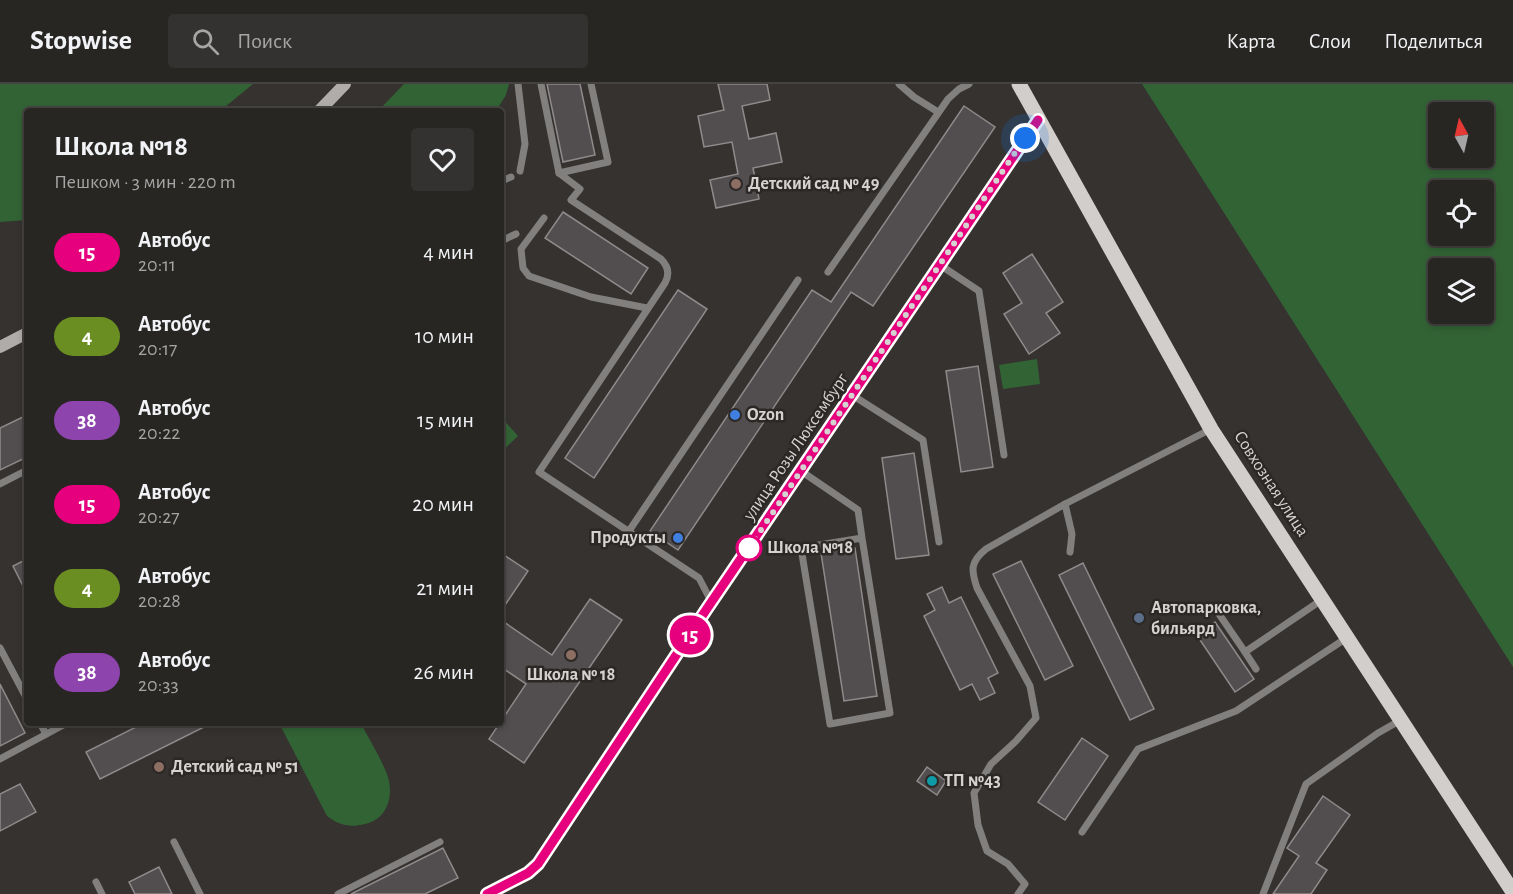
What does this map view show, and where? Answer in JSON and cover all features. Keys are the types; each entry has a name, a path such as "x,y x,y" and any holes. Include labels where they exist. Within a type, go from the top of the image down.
{"main road":[{"name":"Совхозная улица","path":"1019,84 1211,429 1513,892"}],"street":[{"path":"322,108 345,84"},
{"name":"улица Розы Люксембург","path":"487,894 528,873 538,864 1038,120"},
{"path":"0,347 24,338"}],"lane":[{"path":"518,84 525,144 520,171"},
{"path":"541,84 560,173 580,189 571,200 665,264 668,272 667,279 539,472 699,578 712,603"},
{"path":"560,173 608,162 591,84"},
{"path":"899,84 914,97 938,112"},
{"path":"828,272 938,112 954,93 969,84"},
{"path":"504,180 511,177"},
{"path":"544,218 521,249 523,268 529,276 591,297 647,308"},
{"path":"504,240 516,234"},
{"path":"939,265 979,291 1004,455"},
{"path":"629,531 798,280"},
{"path":"852,395 922,440 939,542"},
{"path":"1018,894 1025,884 1008,864 987,851 978,825 974,793 991,764 1017,741 1036,718 1030,686 977,588 973,564 977,556 986,549 1065,504 1211,429"},
{"path":"801,471 858,510 890,713 830,724 801,548 862,538"},
{"path":"0,484 24,472"},
{"path":"1065,504 1072,534 1070,552"},
{"path":"1245,652 1323,599"},
{"path":"1219,614 1256,669"},
{"path":"1082,832 1138,749 1236,711 1348,637"},
{"path":"0,648 24,693"},
{"path":"1263,894 1306,784 1378,733 1401,720"},
{"path":"42,726 46,735"},
{"path":"0,759 62,726"},
{"path":"174,842 201,894"},
{"path":"338,894 440,843"},
{"path":"96,882 102,894"}],"green space":[{"path":"0,84 253,84 224,108 24,108 24,220 0,222"},
{"path":"404,84 509,84 506,95 498,108 381,108"},
{"path":"1142,84 1513,84 1513,667"},
{"path":"1037,359 1040,384 1003,389 999,365"},
{"path":"504,420 518,436 504,449"},
{"path":"281,726 363,726 381,760 390,788 388,802 382,814 372,822 354,826 340,824 327,816"}],"building":[{"path":"547,84 580,84 595,155 563,162"},
{"path":"718,84 767,84 770,100 742,106 749,139 776,133 782,162 753,168 759,199 716,208 710,180 738,174 732,142 704,147 698,116 724,110"},
{"path":"964,106 995,127 873,306 851,292 678,550 650,531 812,290 831,302"},
{"path":"563,212 648,268 631,294 545,238"},
{"path":"1032,254 1063,302 1046,313 1060,333 1029,354 1004,314 1022,303 1003,273"},
{"path":"678,290 707,309 594,478 565,458"},
{"path":"978,366 993,467 961,472 946,371"},
{"path":"24,416 24,458 0,470 0,428"},
{"path":"914,453 929,555 896,559 882,458"},
{"path":"855,548 877,696 844,701 821,553"},
{"path":"504,555 528,571 504,607"},
{"path":"24,560 24,588 13,566"},
{"path":"1021,561 1073,666 1045,680 993,574"},
{"path":"1083,563 1154,709 1130,720 1059,575"},
{"path":"942,587 949,603 961,597 998,673 988,678 995,693 980,700 972,684 960,690 924,616 935,610 927,594"},
{"path":"590,599 622,620 524,763 489,739 498,726 504,726 504,717 526,684 504,669 504,622 552,655"},
{"path":"1215,622 1254,679 1235,692 1196,634"},
{"path":"0,684 25,733 0,746"},
{"path":"138,726 206,726 100,779 86,752"},
{"path":"1082,738 1108,756 1065,820 1038,802"},
{"name":"ТП №43","path":"927,767 946,781 937,795 917,781"},
{"path":"20,784 36,812 0,831 0,794"},
{"path":"1323,796 1350,815 1316,863 1327,870 1311,894 1273,894 1299,856 1287,848"},
{"path":"443,848 458,878 425,894 351,894"},
{"path":"159,867 172,894 135,894 129,882"}],"bus line":[{"name":"15","path":"487,894 528,873 538,864 706,610 1038,120"}],"place":[{"name":"Детский сад № 49","path":"736,184"},
{"name":"Ozon","path":"735,415"},
{"name":"Продукты","path":"678,538"},
{"name":"Школа №18","path":"749,548"},
{"name":"Автопарковка, бильярд","path":"1139,618"},
{"name":"Школа № 18","path":"571,655"},
{"name":"Детский сад № 51","path":"159,767"},
{"name":"ТП №43","path":"932,781"}],"route":[{"path":"749,548 1025,138"}]}
